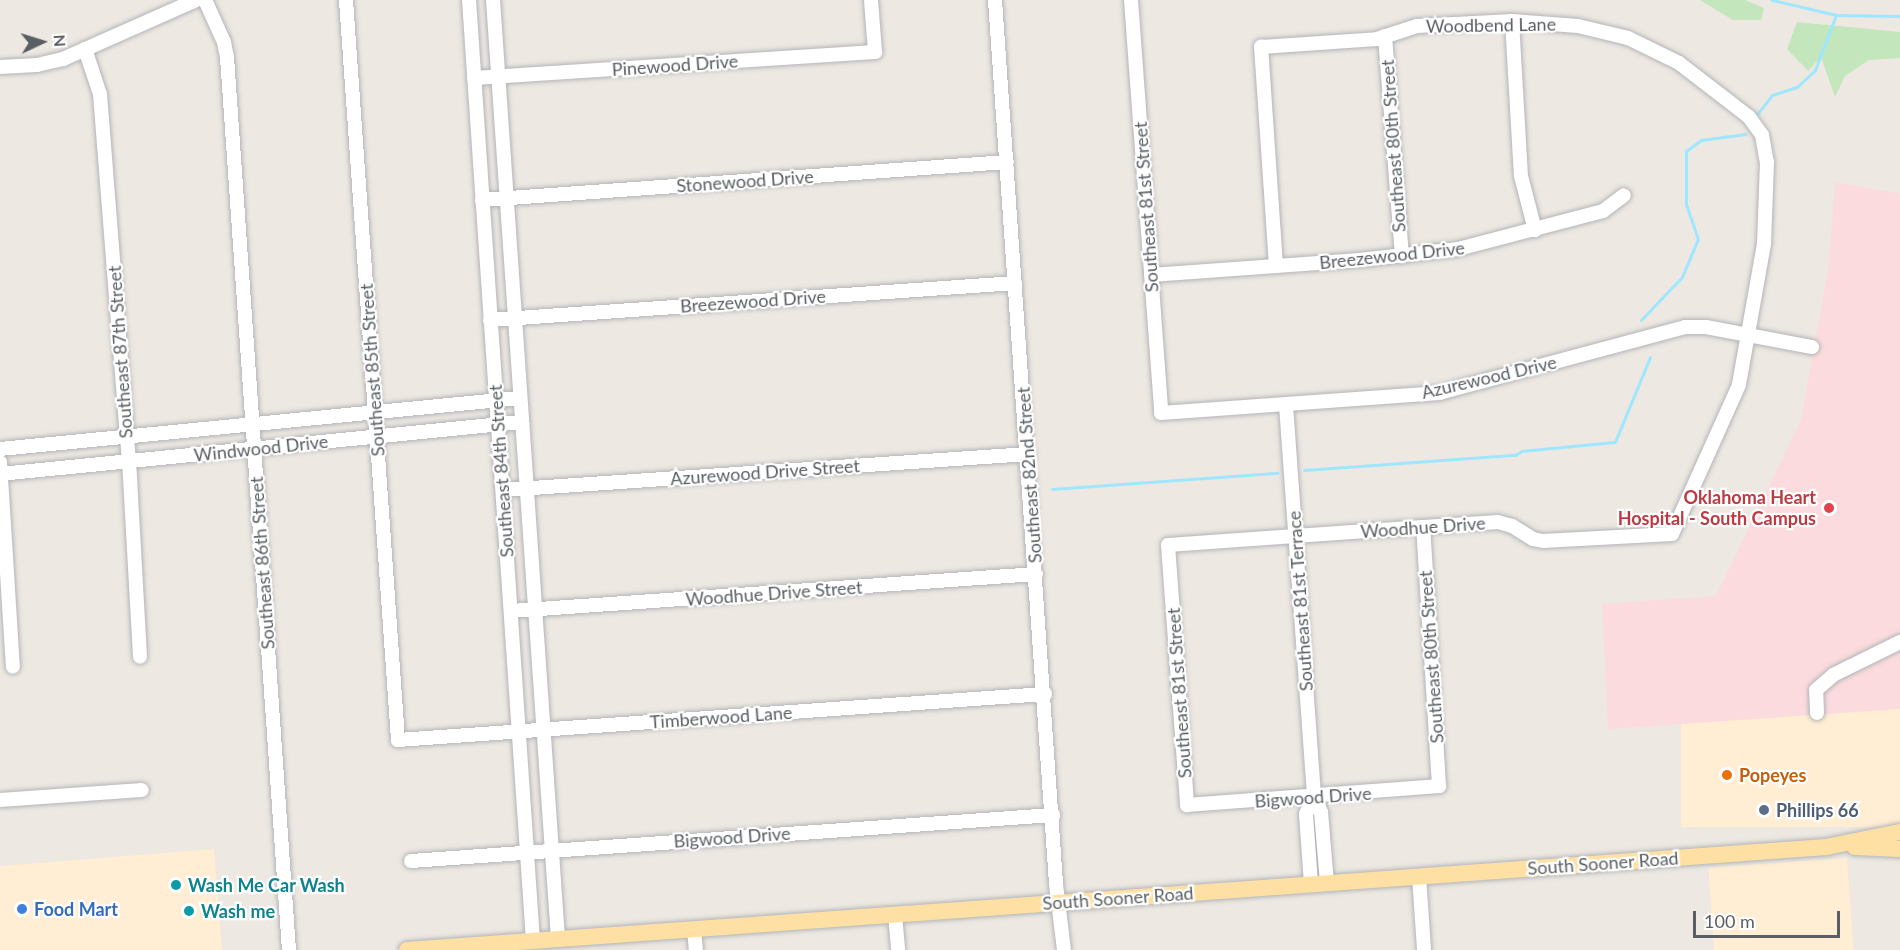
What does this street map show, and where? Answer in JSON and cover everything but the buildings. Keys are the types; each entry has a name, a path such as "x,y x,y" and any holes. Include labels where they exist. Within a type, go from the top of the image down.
{"main road":[{"name":"South Sooner Road","path":"1830,846 1900,832"},
{"name":"South Sooner Road","path":"406,950 476,947 558,939 1830,846 1900,849"}],"street":[{"path":"0,67 47,63 85,49 196,0"},
{"name":"Southeast 86th Street","path":"206,0 224,42 227,57 290,950"},
{"name":"Southeast 85th Street","path":"346,0 398,740"},
{"name":"Southeast 84th Street","path":"469,0 533,941"},
{"name":"Southeast 84th Street","path":"493,0 558,939"},
{"name":"Pinewood Drive","path":"474,78 875,52 871,0"},
{"name":"Southeast 82nd Street","path":"995,0 1064,950"},
{"name":"Southeast 81st Street","path":"1131,0 1161,413"},
{"path":"1512,21 1521,176 1535,230"},
{"name":"Woodbend Lane","path":"1276,266 1261,47 1365,40 1418,26 1512,21 1578,26 1629,38 1679,63 1749,117 1762,135 1767,162 1763,251 1735,397 1672,534"},
{"name":"Southeast 80th Street","path":"1385,36 1402,256"},
{"name":"Southeast 87th Street","path":"85,49 100,94 129,460 141,657"},
{"name":"Stonewood Drive","path":"482,200 1007,162"},
{"name":"Breezewood Drive","path":"1151,275 1402,256 1458,249 1603,211 1624,195"},
{"name":"Breezewood Drive","path":"490,320 1015,283"},
{"name":"Azurewood Drive","path":"1161,413 1439,393 1685,327 1706,327 1812,347"},
{"name":"Windwood Drive","path":"0,449 520,398"},
{"name":"Southeast 81st Terrace","path":"1286,405 1314,796 1321,812 1319,884"},
{"name":"Windwood Drive","path":"0,473 522,422"},
{"name":"Azurewood Drive Street","path":"503,490 1028,454"},
{"path":"0,462 13,667"},
{"name":"Woodhue Drive","path":"1168,545 1498,522 1512,526 1533,539 1543,541 1672,534"},
{"name":"Southeast 80th Street","path":"1422,527 1439,786"},
{"name":"Southeast 81st Street","path":"1168,545 1186,805"},
{"name":"Woodhue Drive Street","path":"512,611 1036,574"},
{"path":"1817,713 1816,690 1833,675 1900,642"},
{"name":"Timberwood Lane","path":"398,740 1045,694"},
{"name":"Bigwood Drive","path":"1186,805 1439,786"},
{"path":"0,800 142,790"},
{"name":"Bigwood Drive","path":"411,861 1053,815"},
{"path":"1419,876 1424,950"},
{"path":"896,914 898,950"},
{"path":"694,929 696,950"}],"shaded area":[{"name":"Oklahoma Heart Hospital - South Campus","path":"1835,182 1900,194 1900,709 1608,729 1602,604 1716,596 1801,420 1829,265"},
{"path":"1681,709 1900,709 1900,827 1681,827"},
{"path":"214,849 222,950 0,950 0,866"},
{"path":"1847,858 1853,950 1714,950 1708,868"}],"green space":[{"path":"1700,0 1745,0 1764,8 1761,20 1733,20"},
{"path":"1797,22 1900,32 1900,58 1869,60 1845,76 1835,97 1821,57 1808,71 1787,49"}],"waterway":[{"path":"1772,0 1836,15 1900,16"},
{"path":"1758,113 1772,95 1797,87 1815,70 1836,15"},
{"path":"1641,320 1682,277 1698,239 1686,205 1686,151 1701,140 1746,134"},
{"path":"1304,470 1515,455 1522,451 1615,442 1650,357"},
{"path":"1052,489 1277,473"}],"place":[{"name":"Oklahoma Heart Hospital - South Campus","path":"1829,508"},
{"name":"Popeyes","path":"1727,775"},
{"name":"Phillips 66","path":"1764,810"},
{"name":"Wash Me Car Wash","path":"176,885"},
{"name":"Food Mart","path":"22,909"},
{"name":"Wash me","path":"189,911"}]}
